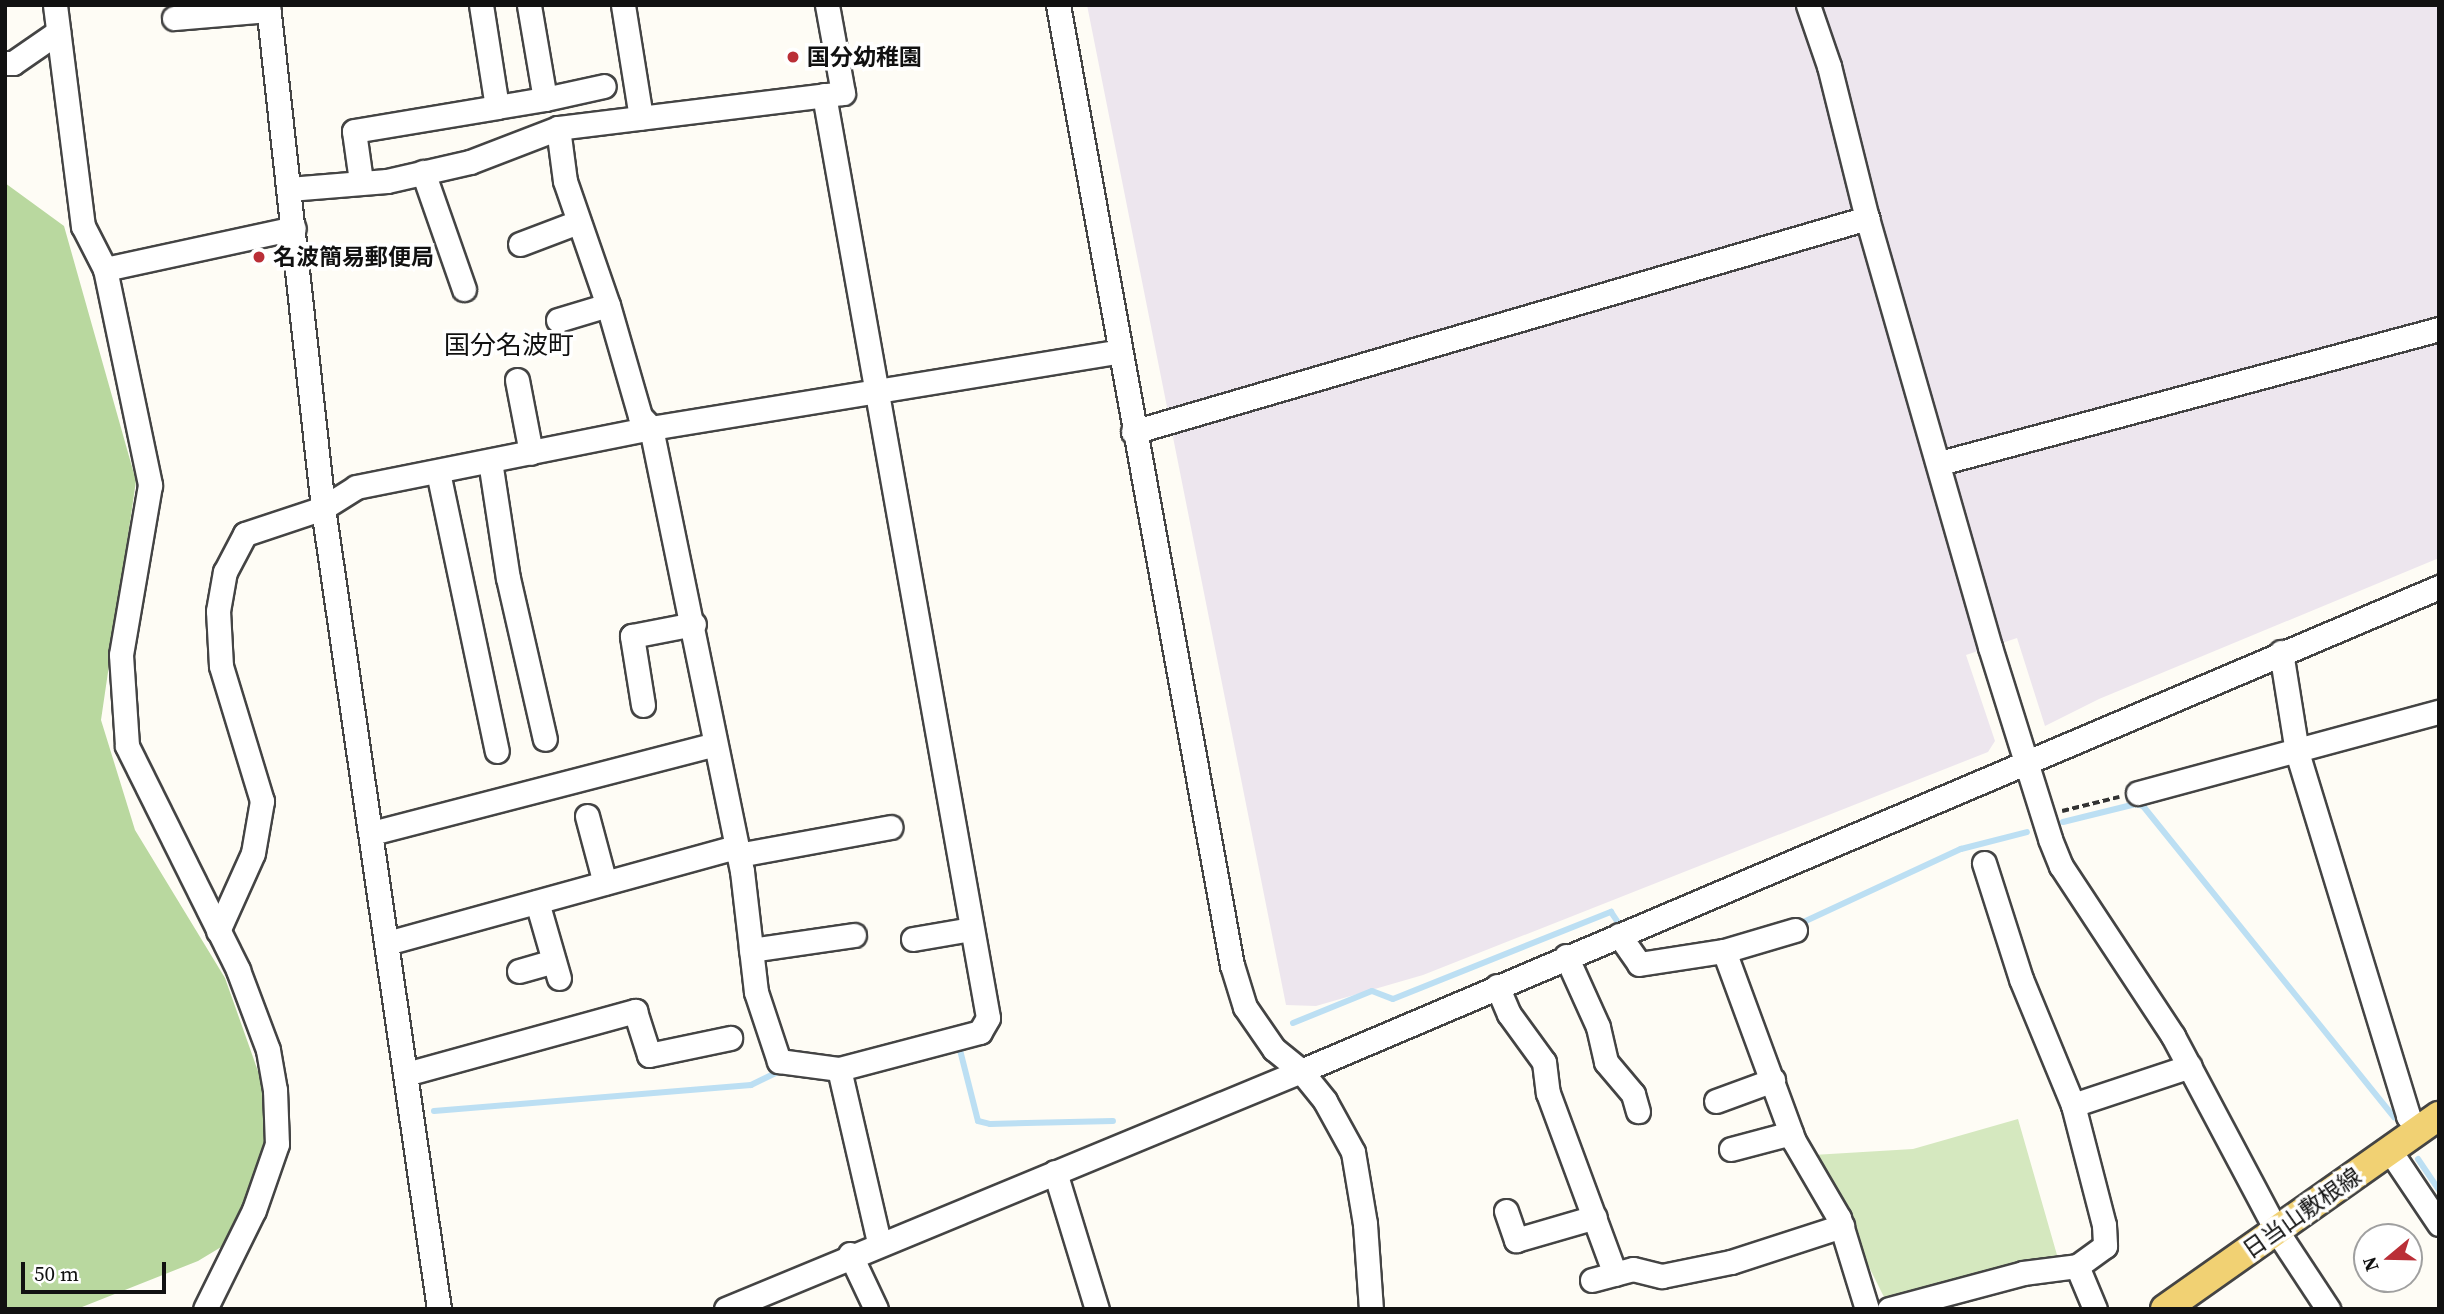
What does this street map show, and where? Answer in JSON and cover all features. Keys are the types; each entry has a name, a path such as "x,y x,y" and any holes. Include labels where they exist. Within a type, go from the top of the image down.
{"main road":[{"name":"日当山敷根線","path":"2165,1309 2428,1124"}],"street":[{"path":"55,5 83,226 105,269 150,485 121,655 127,747 238,970 268,1050 277,1144 254,1210 205,1309"},
{"path":"481,5 497,107"},
{"path":"529,5 545,99"},
{"path":"624,5 641,118"},
{"path":"289,189 361,181 387,181 470,162 558,128 843,93 827,5"},
{"path":"1058,5 1133,432 1232,965 1245,1007 1274,1049 1301,1072 1325,1101 1353,1152 1365,1224 1371,1309"},
{"path":"1808,5 1829,66 1867,218 1940,463 1990,647 2042,815 2061,866 2190,1066 2276,1230 2328,1309"},
{"path":"174,18 269,7 323,508 439,1309"},
{"path":"5,63 13,63 58,32"},
{"path":"361,181 354,131 545,99 604,86"},
{"path":"558,128 565,181 608,306 640,416 651,428 694,624 737,851 755,992 779,1061 840,1073 980,1032 988,1018 874,392 824,95"},
{"path":"424,172 464,289"},
{"path":"1133,432 1867,218"},
{"path":"520,244 578,222"},
{"path":"105,269 294,228"},
{"path":"558,320 608,306"},
{"path":"1940,463 2439,329"},
{"path":"218,931 253,853 262,801 221,666 218,611 225,572 245,534 323,508 356,487 651,428 1119,351"},
{"path":"517,380 531,453"},
{"path":"490,461 508,579 545,739"},
{"path":"438,472 497,751"},
{"path":"726,1309 879,1242 1301,1072 2025,760 2439,587"},
{"path":"643,705 632,636 694,624"},
{"path":"2281,652 2297,752 2408,1116 2428,1124"},
{"path":"2137,793 2439,712"},
{"path":"372,833 715,744"},
{"path":"587,816 606,883"},
{"path":"387,943 606,883 737,851 890,827"},
{"path":"1889,1309 2024,1273 2077,1266 2105,1246 2073,1105 2021,979 1984,863"},
{"path":"519,971 556,970 537,902"},
{"path":"913,939 971,929"},
{"path":"1619,935 1640,964 1724,951 1795,930"},
{"path":"751,950 854,935"},
{"path":"1724,951 1791,1133 1842,1226 1867,1309"},
{"path":"1566,956 1598,1027 1606,1062 1633,1094 1638,1111"},
{"path":"1497,986 1509,1014 1544,1062 1548,1093 1615,1274"},
{"path":"406,1074 635,1011 649,1055 730,1038"},
{"path":"2073,1105 2190,1066"},
{"path":"840,1073 879,1242"},
{"path":"1716,1101 1773,1080"},
{"path":"1731,1149 1791,1133"},
{"path":"2390,1151 2439,1224"},
{"path":"1055,1172 1097,1309"},
{"path":"1506,1211 1516,1240 1595,1217"},
{"path":"1592,1280 1633,1269 1662,1276 1708,1267 1842,1226"},
{"path":"850,1254 876,1309"},
{"path":"2077,1266 2095,1309"}],"path":[{"path":"2042,815 2137,793"}],"shaded area":[{"path":"1087,5 2439,5 2439,558 2099,699 2045,726 2017,638 1966,655 1995,741 1988,752 1423,975 1316,1006 1286,1005"}],"green space":[{"path":"5,183 64,226 136,481 101,720 135,830 225,978 276,1122 241,1235 198,1261 77,1309 5,1309"},
{"path":"2018,1119 2057,1255 1886,1301 1813,1155 1913,1149"}],"waterway":[{"path":"2063,822 2136,804 2143,806 2394,1117"},
{"path":"1797,925 1961,849 2027,832"},
{"path":"1293,1023 1372,991 1393,999 1611,912 1617,921"},
{"path":"954,1046 960,1050 978,1121 990,1124 1113,1121"},
{"path":"434,1111 751,1085 780,1071"},
{"path":"2418,1159 2439,1190"}],"place":[{"name":"国分幼稚園","path":"793,57"},
{"name":"名波簡易郵便局","path":"259,257"}],"district":[{"name":"国分名波町","path":"509,346"}]}
